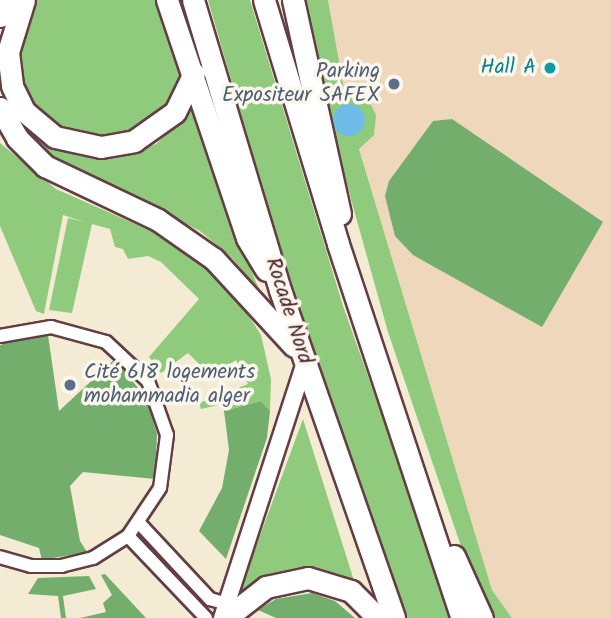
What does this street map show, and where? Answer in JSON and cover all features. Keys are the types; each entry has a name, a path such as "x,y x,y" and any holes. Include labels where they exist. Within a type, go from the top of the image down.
{"highway":[{"path":"0,16 6,0"},
{"path":"24,0 8,52 12,86 24,111 55,137 101,148 134,141 175,111 194,73"},
{"path":"167,0 194,73 247,239 280,290"},
{"name":"Rocade Nord","path":"193,0 280,290 394,618"},
{"path":"264,0 368,336 462,618"},
{"path":"293,0 368,336"},
{"path":"0,108 17,138 45,166 158,220 214,258 304,360"},
{"path":"399,424 482,618"},
{"path":"225,613 265,587 308,578 351,591 378,618"}],"street":[{"path":"0,336 51,327 80,331 114,348 148,381 161,407 166,464 160,488 140,524 128,536 93,558 62,566 31,566 0,557"},
{"path":"140,524 225,613 304,360"},
{"path":"128,536 206,618"}],"shaded area":[{"path":"328,0 611,0 611,618 512,618 492,590 359,148 366,95 344,89"}],"green space":[{"path":"31,0 161,0 187,73 180,95 130,139 70,137 32,107 17,68 22,21"},
{"path":"208,0 250,0 343,306 454,618 402,618 291,287"},
{"path":"304,0 328,0 344,89 366,95 376,115 374,135 359,149 492,590 512,618 491,618 481,605 388,332 330,124"},
{"path":"190,104 223,200 260,292 232,258 200,231 49,156 12,115 52,146 100,159 131,154 156,144 182,119"},
{"path":"452,119 603,222 542,327 413,255 395,236 385,196 389,181 433,121"},
{"path":"0,143 56,189 160,235 213,273 238,299 261,335 271,379 270,411 261,401 224,411 223,404 201,409 199,403 248,384 236,360 211,376 188,353 161,373 149,357 199,299 161,262 148,256 128,259 123,249 115,247 110,229 92,224 72,313 49,310 68,218 85,222 63,215 44,314 36,311 0,226"},
{"path":"48,335 59,411 115,359 146,398 157,434 155,479 83,472 70,486 80,541 87,552 42,560 39,548 0,535 0,345 22,337"},
{"path":"261,401 270,411 267,438 226,559 199,531 222,488 229,450 224,411"},
{"path":"303,419 356,587 320,574 287,571 237,598"},
{"path":"105,574 146,618 80,618 106,612 103,603 112,595 101,575"},
{"path":"89,576 96,589 63,596 66,618 61,618 58,596 28,594 38,578"},
{"path":"312,593 335,601 355,618 276,618 258,610 276,599"}],"water":[{"path":"349,104 360,109 365,120 360,131 349,136 338,131 333,120 338,109"}],"place":[{"name":"Hall A","path":"550,68"},
{"name":"Parking Expositeur SAFEX","path":"394,84"},
{"name":"Cité 618 logements mohammadia alger","path":"70,385"}]}
